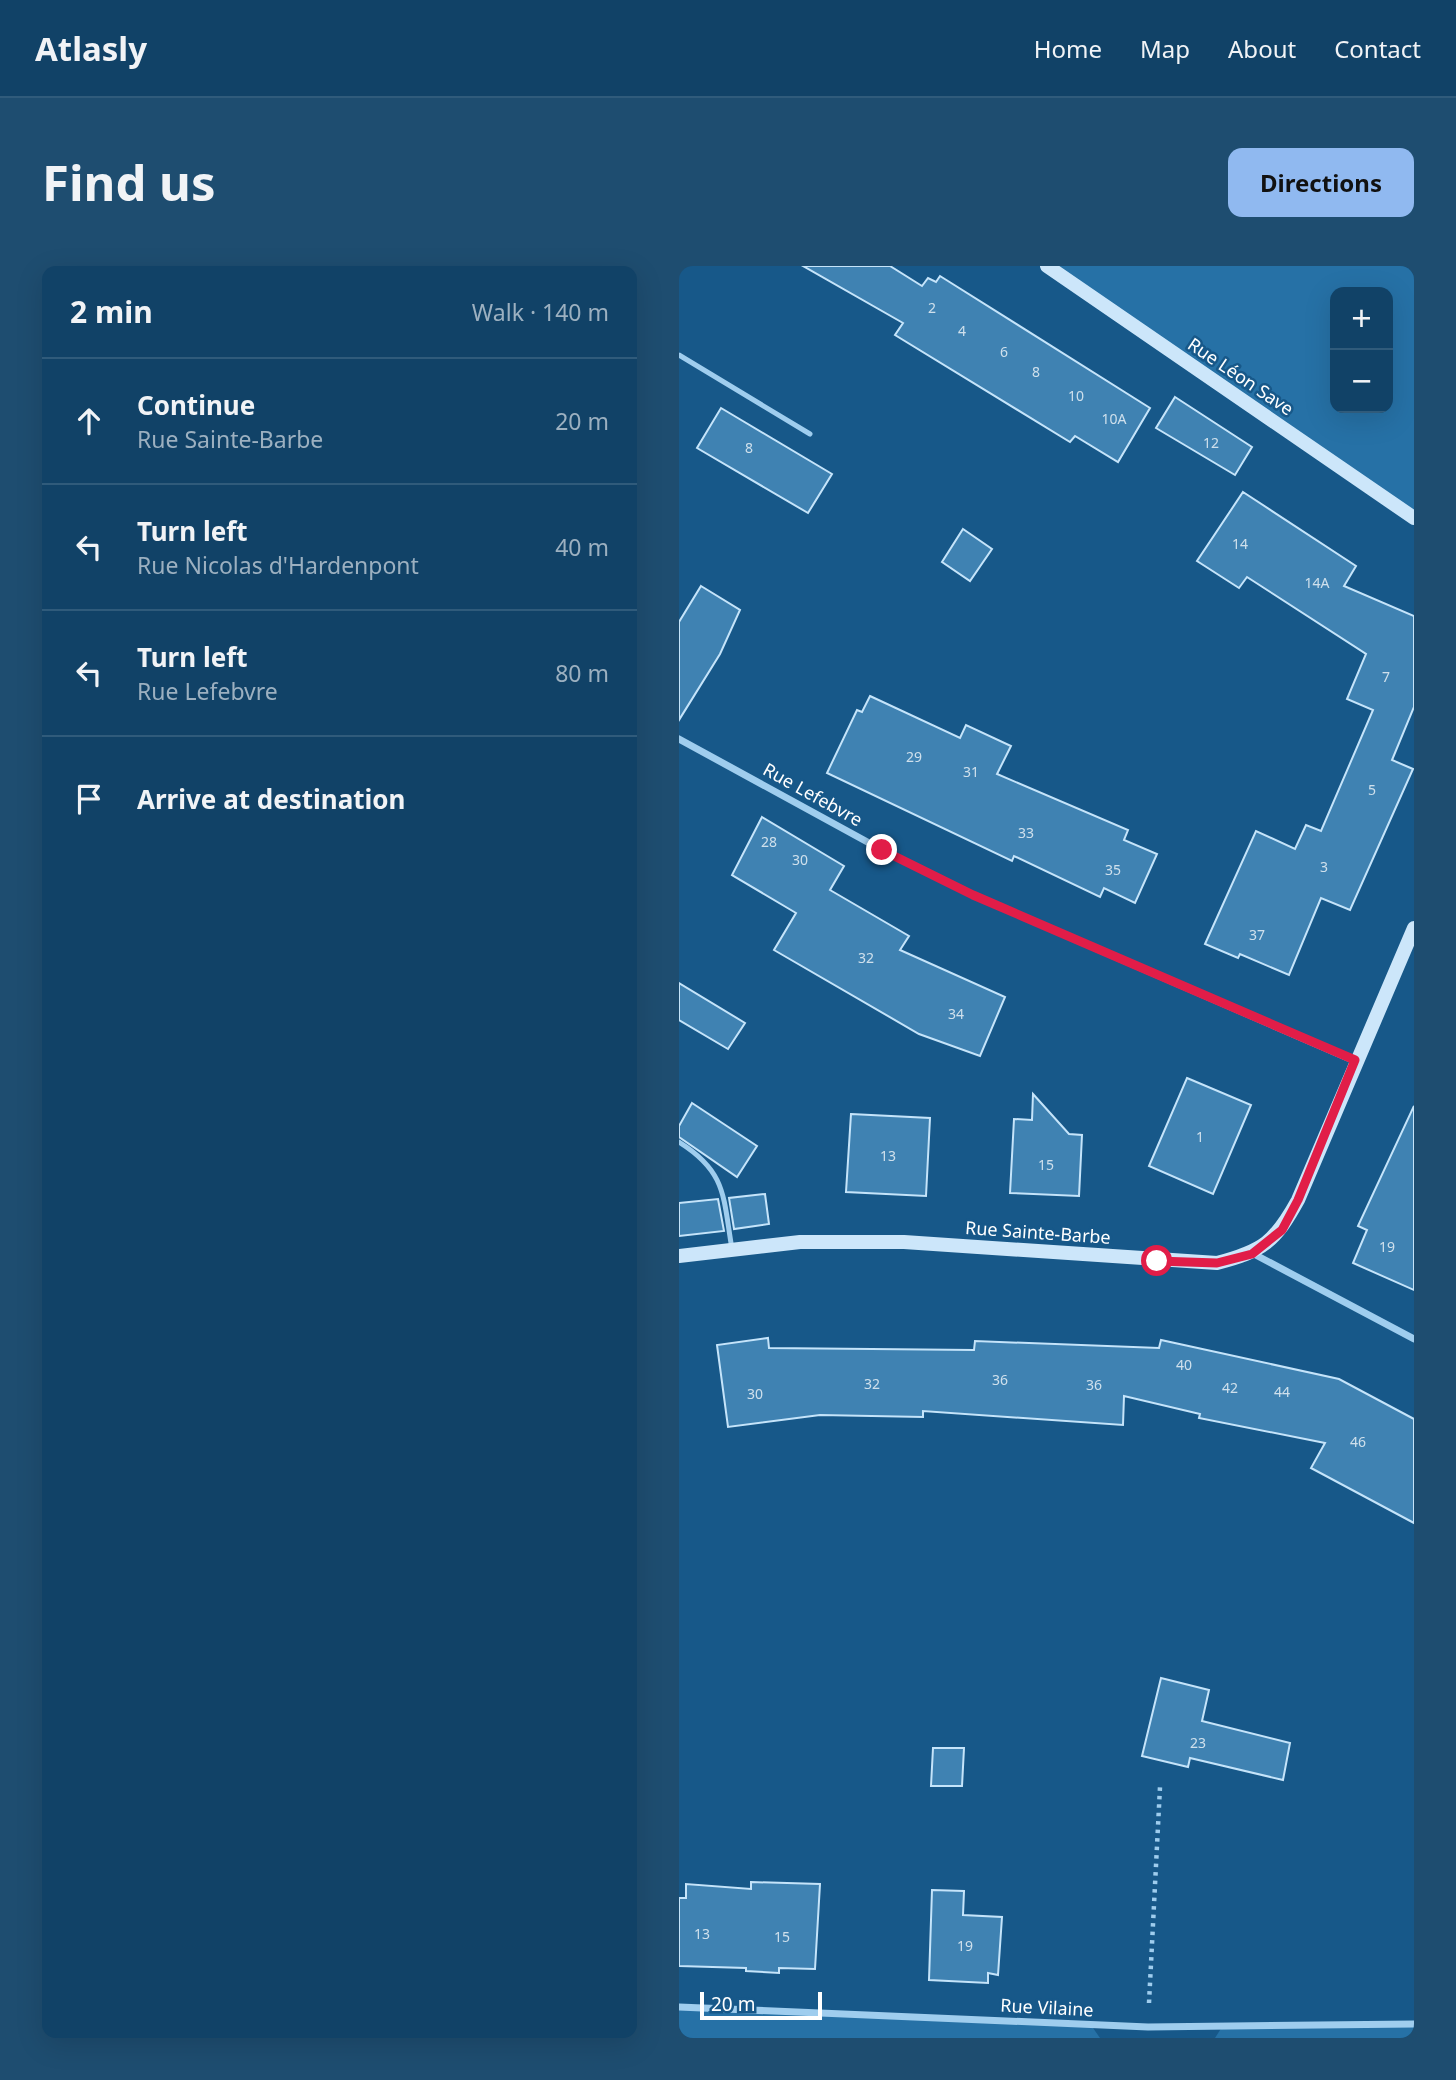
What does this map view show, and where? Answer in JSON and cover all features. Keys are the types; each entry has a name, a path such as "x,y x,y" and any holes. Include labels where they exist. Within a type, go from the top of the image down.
{"street":[{"name":"Rue Léon Save","path":"1047,266 1414,518"},
{"name":"Rue Lefebvre","path":"679,739 882,850 973,895 1355,1060"},
{"path":"1414,928 1355,1060 1298,1200 1282,1230 1252,1254 1414,1339"},
{"name":"Rue Sainte-Barbe","path":"679,1256 800,1242 904,1242 1217,1263 1252,1254"},
{"name":"Rue Vilaine","path":"679,2007 1148,2027 1414,2024"}],"lane":[{"path":"679,355 810,434"},
{"path":"679,1142 711,1166 721,1189 733,1249"}],"path":[{"path":"1148,2027 1160,1787"}],"shaded area":[{"path":"1047,266 1414,266 1414,518"},
{"path":"679,2007 1091,2025 1100,2038 679,2038"},
{"path":"1414,2024 1414,2038 1215,2038 1222,2027"}],"building":[{"path":"803,266 890,266 922,286 928,278 936,282 940,276 1150,408 1118,462 1075,436 1070,442 895,335 903,323"},
{"path":"1175,397 1252,447 1235,475 1156,428"},
{"path":"721,408 832,474 808,513 697,448"},
{"path":"1243,492 1356,566 1344,586 1414,616 1414,707 1392,760 1413,769 1350,910 1321,898 1289,975 1240,954 1238,958 1205,944 1256,831 1295,849 1306,825 1321,831 1373,710 1347,699 1366,654 1247,577 1239,588 1197,561"},
{"path":"963,529 992,549 970,581 942,562"},
{"path":"701,586 740,610 720,654 679,720 679,622"},
{"path":"870,696 960,738 966,725 1011,746 997,774 1128,830 1124,840 1157,854 1135,903 1104,888 1100,897 1014,856 1012,861 827,773 857,710 862,712"},
{"path":"762,817 844,866 830,890 909,936 900,950 1005,997 980,1056 919,1034 774,950 796,913 732,875"},
{"path":"679,983 745,1023 728,1049 679,1020"},
{"path":"1187,1078 1251,1105 1213,1194 1149,1166"},
{"path":"1033,1094 1069,1134 1082,1135 1079,1196 1010,1193 1014,1119 1032,1120"},
{"path":"692,1103 757,1146 737,1177 679,1137 679,1126"},
{"path":"1414,1106 1414,1290 1353,1263 1367,1230 1358,1226"},
{"path":"851,1114 930,1118 926,1196 846,1192"},
{"path":"765,1194 769,1224 734,1229 729,1198"},
{"path":"718,1199 724,1231 679,1236 679,1203"},
{"path":"768,1338 769,1348 974,1350 975,1341 1159,1348 1161,1340 1339,1379 1414,1419 1414,1523 1311,1468 1325,1443 1199,1418 1200,1414 1124,1396 1123,1425 923,1411 923,1417 820,1415 728,1427 717,1345"},
{"path":"1161,1678 1209,1690 1202,1721 1290,1743 1283,1780 1190,1758 1188,1767 1142,1756"},
{"path":"933,1748 964,1748 962,1786 931,1786"},
{"path":"751,1882 820,1884 815,1969 779,1968 779,1973 746,1971 746,1968 679,1966 679,1898 686,1898 686,1884 751,1889"},
{"path":"932,1890 964,1891 963,1915 1002,1917 998,1975 988,1973 988,1983 929,1980"}],"route":[{"path":"882,850 973,895 1355,1060 1298,1200 1282,1230 1252,1254 1217,1263 1157,1261"}]}
